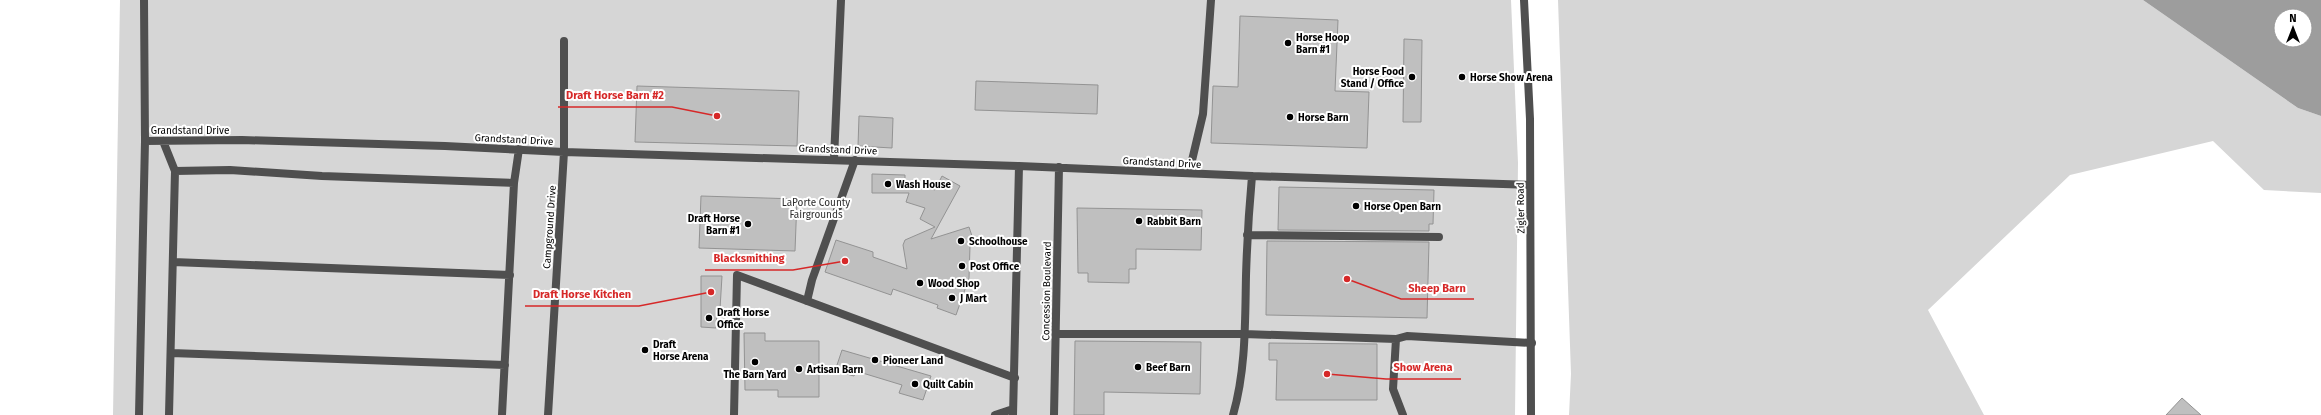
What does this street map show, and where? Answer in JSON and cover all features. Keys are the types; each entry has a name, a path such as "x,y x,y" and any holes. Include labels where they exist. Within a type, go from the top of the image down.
{"street":[{"path":"139,415 145,141 144,0"},
{"path":"834,159 841,0"},
{"path":"1188,173 1203,114 1211,0"},
{"name":"Zigler Road","path":"1524,0 1530,119 1532,343 1531,415"},
{"name":"Campground Drive","path":"548,415 564,152 564,41"},
{"name":"Grandstand Drive","path":"145,141 242,140 519,149 564,152 834,159 1252,176 1530,185"},
{"path":"163,141 175,171 169,415"},
{"path":"502,415 514,183 519,149"},
{"path":"807,301 812,280 855,160"},
{"path":"995,415 1013,412 1019,166"},
{"name":"Concession Boulevard","path":"1054,415 1059,167"},
{"path":"175,171 230,170 322,176 514,183"},
{"path":"1233,415 1240,392 1244,334 1247,235 1252,176"},
{"path":"1247,235 1439,237"},
{"path":"173,262 510,274"},
{"path":"734,415 737,275 1015,378"},
{"path":"1056,334 1244,334 1396,339 1407,336 1532,343"},
{"path":"1396,339 1393,389 1403,415"},
{"path":"171,353 505,366"}],"green space":[{"name":"LaPorte County Fairgrounds","path":"120,0 1511,0 1518,163 1515,415 113,415"},
{"path":"1558,0 2143,0 2298,108 2321,116 2321,193 2264,190 2213,141 2070,175 1928,310 1984,415 1569,415 1571,374"}],"shaded area":[{"path":"2143,0 2321,0 2321,116 2298,108"}],"building":[{"path":"1240,16 1338,20 1335,91 1369,92 1367,148 1211,143 1213,86 1238,87"},
{"name":"Horse Food Stand / Office","path":"1404,39 1422,40 1421,122 1403,122"},
{"path":"976,81 1098,85 1097,114 975,110"},
{"path":"637,86 799,91 797,146 635,142"},
{"path":"859,116 893,118 892,148 858,146"},
{"path":"872,174 905,175 905,181 935,190 942,176 960,186 931,239 969,227 975,245 970,246 969,278 956,315 937,308 938,305 893,289 891,295 825,272 836,240 873,252 873,257 907,269 903,245 905,240 935,227 920,219 925,208 906,202 909,193 872,193"},
{"name":"Horse Open Barn","path":"1279,187 1434,190 1433,224 1429,224 1429,231 1278,230"},
{"name":"Draft Horse Barn #1","path":"701,196 797,199 795,251 699,248"},
{"name":"Rabbit Barn","path":"1077,208 1202,210 1201,250 1136,249 1136,269 1129,269 1129,283 1088,282 1088,273 1078,273"},
{"path":"1267,241 1429,242 1427,318 1266,315"},
{"path":"701,276 722,276 720,309 717,309 716,328 701,327"},
{"path":"744,333 765,333 765,341 819,341 819,397 778,397 778,390 745,390"},
{"name":"Beef Barn","path":"1075,341 1201,342 1200,394 1104,392 1104,415 1074,415"},
{"path":"1269,343 1377,344 1377,400 1276,400 1277,360 1269,360"},
{"path":"842,350 931,376 923,400 899,393 902,385 856,371 854,376 835,371"},
{"path":"2182,398 2201,415 2166,415"}],"place":[{"name":"Horse Hoop Barn #1","path":"1288,43"},
{"name":"Horse Food Stand / Office","path":"1412,77"},
{"name":"Horse Show Arena","path":"1462,77"},
{"name":"Draft Horse Barn #2","path":"717,116"},
{"name":"Horse Barn","path":"1290,117"},
{"name":"Wash House","path":"888,184"},
{"name":"Horse Open Barn","path":"1356,206"},
{"name":"Rabbit Barn","path":"1139,221"},
{"name":"Draft Horse Barn #1","path":"748,224"},
{"name":"Schoolhouse","path":"961,241"},
{"name":"Blacksmithing","path":"845,261"},
{"name":"Post Office","path":"962,266"},
{"name":"Sheep Barn","path":"1347,279"},
{"name":"Wood Shop","path":"920,283"},
{"name":"Draft Horse Kitchen","path":"711,292"},
{"name":"J Mart","path":"952,298"},
{"name":"Draft Horse Office","path":"709,318"},
{"name":"Draft Horse Arena","path":"645,350"},
{"name":"Pioneer Land","path":"875,360"},
{"name":"The Barn Yard","path":"755,362"},
{"name":"Beef Barn","path":"1138,367"},
{"name":"Artisan Barn","path":"799,369"},
{"name":"Show Arena","path":"1327,374"},
{"name":"Quilt Cabin","path":"915,384"}]}
